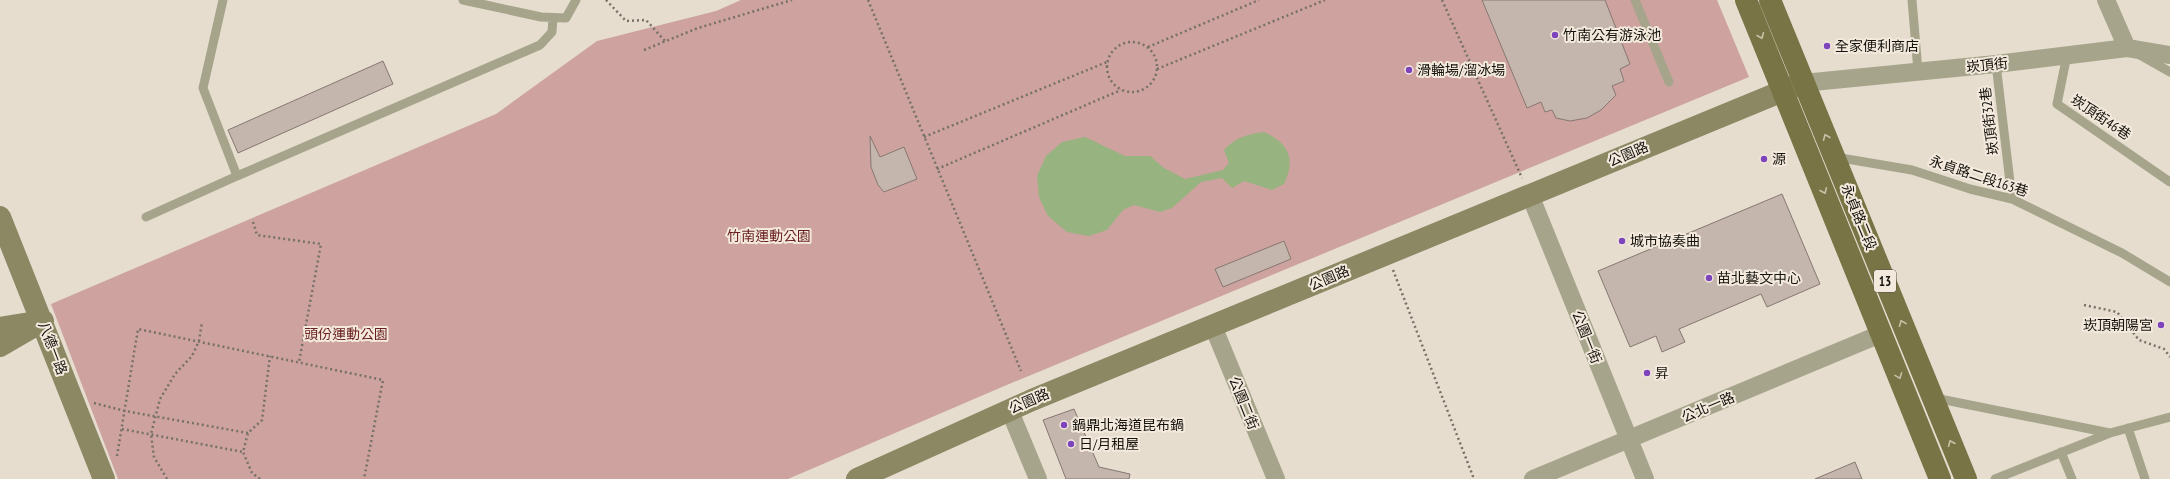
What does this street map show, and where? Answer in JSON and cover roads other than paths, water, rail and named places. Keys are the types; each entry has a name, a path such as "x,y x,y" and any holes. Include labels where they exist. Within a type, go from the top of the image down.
{"main road":[{"name":"永貞路二段","path":"1746,0 1883,333 1940,479"},
{"name":"永貞路二段","path":"1770,0 1940,419 1966,479"},
{"path":"1919,427 1940,419"}],"street":[{"path":"2106,0 2127,48"},
{"name":"崁頂街","path":"1803,83 1996,64 2127,48 2170,55"},
{"name":"公園路","path":"857,479 1009,409 1782,90 1803,83"},
{"name":"公園一街","path":"1530,195 1645,479"},
{"name":"八德一路","path":"0,219 43,321 104,479"},
{"path":"0,328 43,321"},
{"path":"0,346 9,343 43,321"},
{"name":"公園二街","path":"1213,326 1276,479"},
{"name":"公北一路","path":"1533,479 1883,333"},
{"path":"1009,409 1038,479"}],"lane":[{"path":"223,0 203,88 237,176"},
{"path":"463,0 541,17 553,18 566,18 576,0"},
{"path":"1635,0 1669,82"},
{"path":"1912,0 1918,71"},
{"path":"146,217 540,45 552,32 553,18"},
{"path":"2127,48 2170,72"},
{"name":"崁頂街46巷","path":"2067,55 2057,104 2170,182"},
{"name":"崁頂街32巷","path":"1996,64 2012,199"},
{"name":"永貞路二段163巷","path":"1834,157 1912,170 1970,189 2012,199 2122,253 2170,282"},
{"path":"1932,397 2110,433"},
{"path":"1995,479 2110,433 2170,417"},
{"path":"2128,428 2145,479"},
{"path":"2061,452 2072,479"}],"place":[{"name":"竹南公有游泳池","path":"1555,35"},
{"name":"全家便利商店","path":"1827,46"},
{"name":"滑輪場/溜冰場","path":"1409,70"},
{"name":"源","path":"1764,159"},
{"name":"城市協奏曲","path":"1622,241"},
{"name":"苗北藝文中心","path":"1709,278"},
{"name":"崁頂朝陽宮","path":"2161,325"},
{"name":"昇","path":"1647,373"},
{"name":"鍋鼎北海道昆布鍋","path":"1064,425"},
{"name":"日/月租屋","path":"1071,444"}],"park label":[{"name":"竹南運動公園","path":"769,236"},
{"name":"頭份運動公園","path":"346,334"}]}
